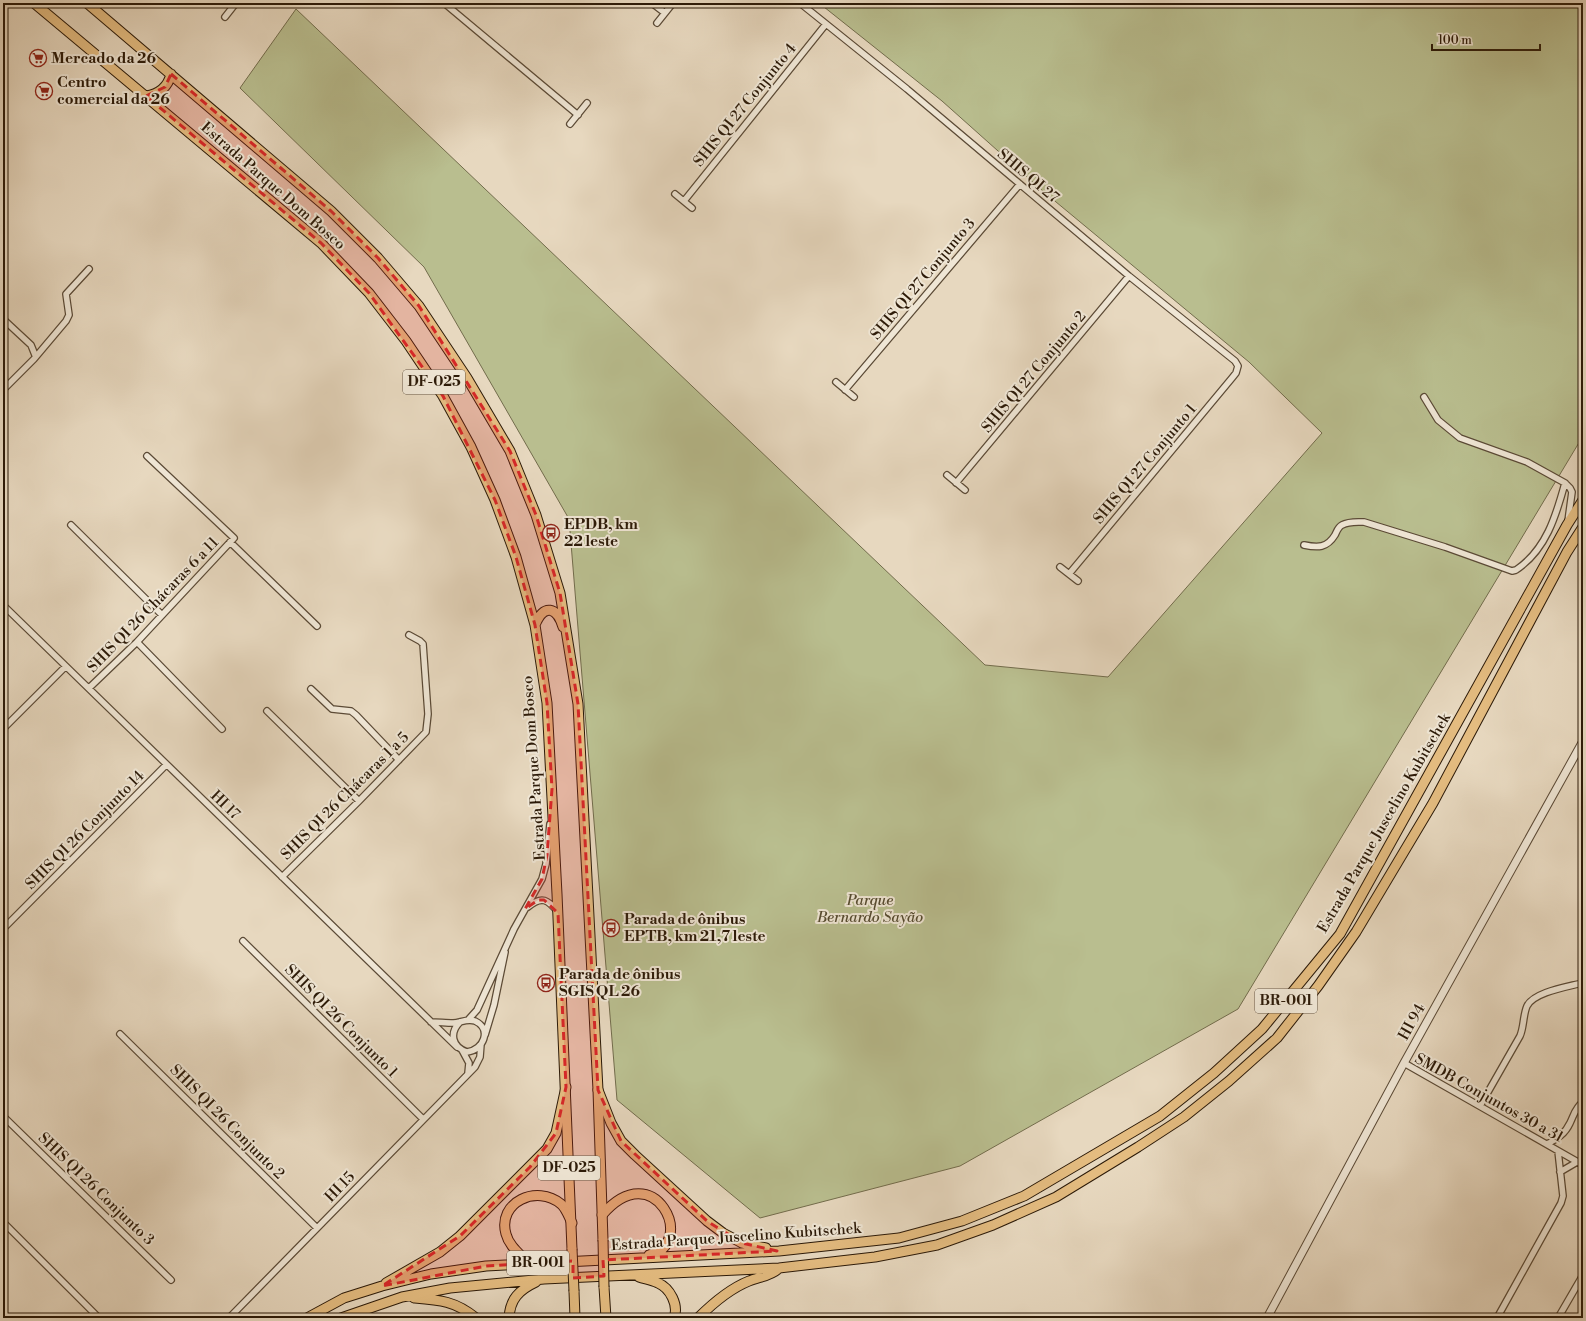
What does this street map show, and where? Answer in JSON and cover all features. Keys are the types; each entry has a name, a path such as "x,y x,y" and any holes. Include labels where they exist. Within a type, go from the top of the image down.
{"main road":[{"name":"Estrada Parque Dom Bosco","path":"34,3 321,243 369,293 406,341 443,396 471,448 495,500 516,557 535,624 546,703 558,913 575,1318"},
{"name":"Estrada Parque Dom Bosco","path":"87,3 331,211 378,258 419,306 467,378 510,451 536,515 560,593 578,704 598,1090 606,1318"},
{"path":"146,96 165,87 169,82 171,74"},
{"name":"Estrada Parque Juscelino Kubitschek","path":"308,1318 344,1298 382,1286 430,1274 486,1266 777,1251 899,1238 962,1221 1024,1196 1160,1116 1219,1068 1262,1029 1340,934 1567,525 1583,500"},
{"name":"Estrada Parque Juscelino Kubitschek","path":"341,1318 402,1297 450,1288 544,1279 779,1268 875,1257 937,1245 993,1225 1049,1200 1138,1147 1184,1117 1229,1081 1277,1038 1318,986 1360,925 1433,803 1567,552 1583,527"},
{"path":"535,624 541,613 546,610 552,610 557,614 570,652"},
{"path":"382,1286 393,1277 440,1252 460,1236 488,1210 547,1149 556,1133 566,1087"},
{"path":"598,1090 611,1123 621,1141 707,1221 723,1233 742,1243 777,1251"},
{"path":"528,1263 510,1242 506,1233 505,1221 509,1211 516,1202 528,1196 541,1194 553,1198 562,1205 572,1222"},
{"path":"602,1215 613,1202 621,1197 631,1194 653,1197 662,1205 670,1219 671,1232 664,1247 654,1254 636,1258"},
{"path":"698,1318 720,1298 734,1288 749,1281 771,1274 779,1268"},
{"path":"632,1276 659,1283 667,1290 674,1300 674,1318"},
{"path":"509,1318 510,1308 516,1295 524,1287 544,1279"},
{"path":"402,1297 444,1300 467,1310 476,1318"}],"street":[{"path":"444,3 578,115"},
{"path":"652,3 665,13"},
{"path":"657,23 673,3"},
{"name":"SHIS QI 27","path":"800,3 1129,276 1235,361 1238,368"},
{"path":"225,17 234,4"},
{"name":"SHIS QI 27 Conjunto 4","path":"684,201 826,24"},
{"path":"570,124 587,104"},
{"name":"SHIS QI 27 Conjunto 3","path":"845,390 1020,184"},
{"path":"675,194 692,208"},
{"path":"3,390 34,358 35,355 66,321 69,315 66,294 89,269"},
{"name":"SHIS QI 27 Conjunto 2","path":"956,483 1129,276"},
{"path":"3,319 31,345 35,355"},
{"name":"SHIS QI 27 Conjunto 1","path":"1069,574 1232,378 1238,368"},
{"path":"836,382 854,397"},
{"path":"1424,397 1438,420 1460,438 1527,462 1565,483 1572,492 1567,525"},
{"path":"147,456 317,626"},
{"path":"947,475 965,490"},
{"path":"1304,545 1317,547 1324,546 1332,541 1343,524 1351,522 1364,522 1445,547 1512,571 1516,570 1542,544 1548,534 1559,506 1565,483"},
{"path":"71,525 162,615"},
{"name":"SHIS QI 26 Chácaras 6 a 11","path":"89,688 137,642 232,540"},
{"path":"1060,567 1078,581"},
{"name":"HI 17","path":"3,605 459,1048"},
{"name":"SHIS QI 26 Chácaras 1 a 5","path":"282,877 360,801 426,732 428,714 423,644 409,636"},
{"path":"137,642 222,729"},
{"path":"3,729 65,666"},
{"path":"311,689 332,709 350,711 356,715 399,760"},
{"path":"267,711 360,801"},
{"name":"HI 94","path":"1267,1318 1404,1063 1583,741"},
{"name":"SHIS QI 26 Conjunto 14","path":"3,929 166,765"},
{"path":"468,1020 479,1005 524,909 542,879 546,864 552,789"},
{"path":"524,909 538,900 544,900 549,902 558,913"},
{"name":"SHIS QI 26 Conjunto 1","path":"243,941 423,1119"},
{"path":"459,1048 472,1051 482,1044 494,1005 506,946"},
{"path":"1480,1106 1523,1030 1526,1007 1530,1000 1537,996 1582,983"},
{"path":"431,1022 474,1021 480,1025 483,1030 484,1037"},
{"path":"460,1022 455,1027 452,1034 453,1041 469,1063 468,1074"},
{"name":"SHIS QI 26 Conjunto 2","path":"120,1034 317,1228"},
{"name":"HI 15","path":"229,1318 468,1074 478,1063 482,1044"},
{"name":"SMDB Conjuntos 30 a 31","path":"1404,1063 1583,1165"},
{"path":"1547,1144 1558,1138 1566,1130 1574,1113 1583,1102"},
{"name":"SHIS QI 26 Conjunto 3","path":"3,1116 171,1280"},
{"path":"1498,1318 1558,1212 1562,1196 1558,1151"},
{"path":"1560,1172 1577,1162"},
{"path":"3,1222 100,1318"},
{"path":"1558,1318 1583,1275"}],"highlighted area":[{"path":"171,74 331,211 378,258 419,306 510,451 536,515 560,593 578,704 598,1090 621,1141 707,1221 742,1243 777,1251 603,1260 604,1276 573,1278 573,1261 486,1266 382,1286 460,1236 530,1167 556,1133 566,1087 558,913 544,900 538,900 525,909 542,879 547,855 552,789 547,703 535,625 516,557 495,500 443,396 369,293 321,243 146,96 165,87"}],"green space":[{"name":"Parque Bernardo Sayão","path":"819,3 1583,3 1583,436 1238,1009 960,1166 760,1218 617,1100 569,519 424,267 240,88 296,9 985,665 1108,677 1322,433 1249,362 1044,192 942,101"}],"place":[{"name":"Mercado da 26","path":"38,58"},
{"name":"Centro comercial da 26","path":"44,91"},
{"name":"EPDB, km 22 leste","path":"551,533"},
{"name":"Parada de ônibus EPTB, km 21,7 leste","path":"611,928"},
{"name":"Parada de ônibus SGIS QL 26","path":"546,983"}]}
